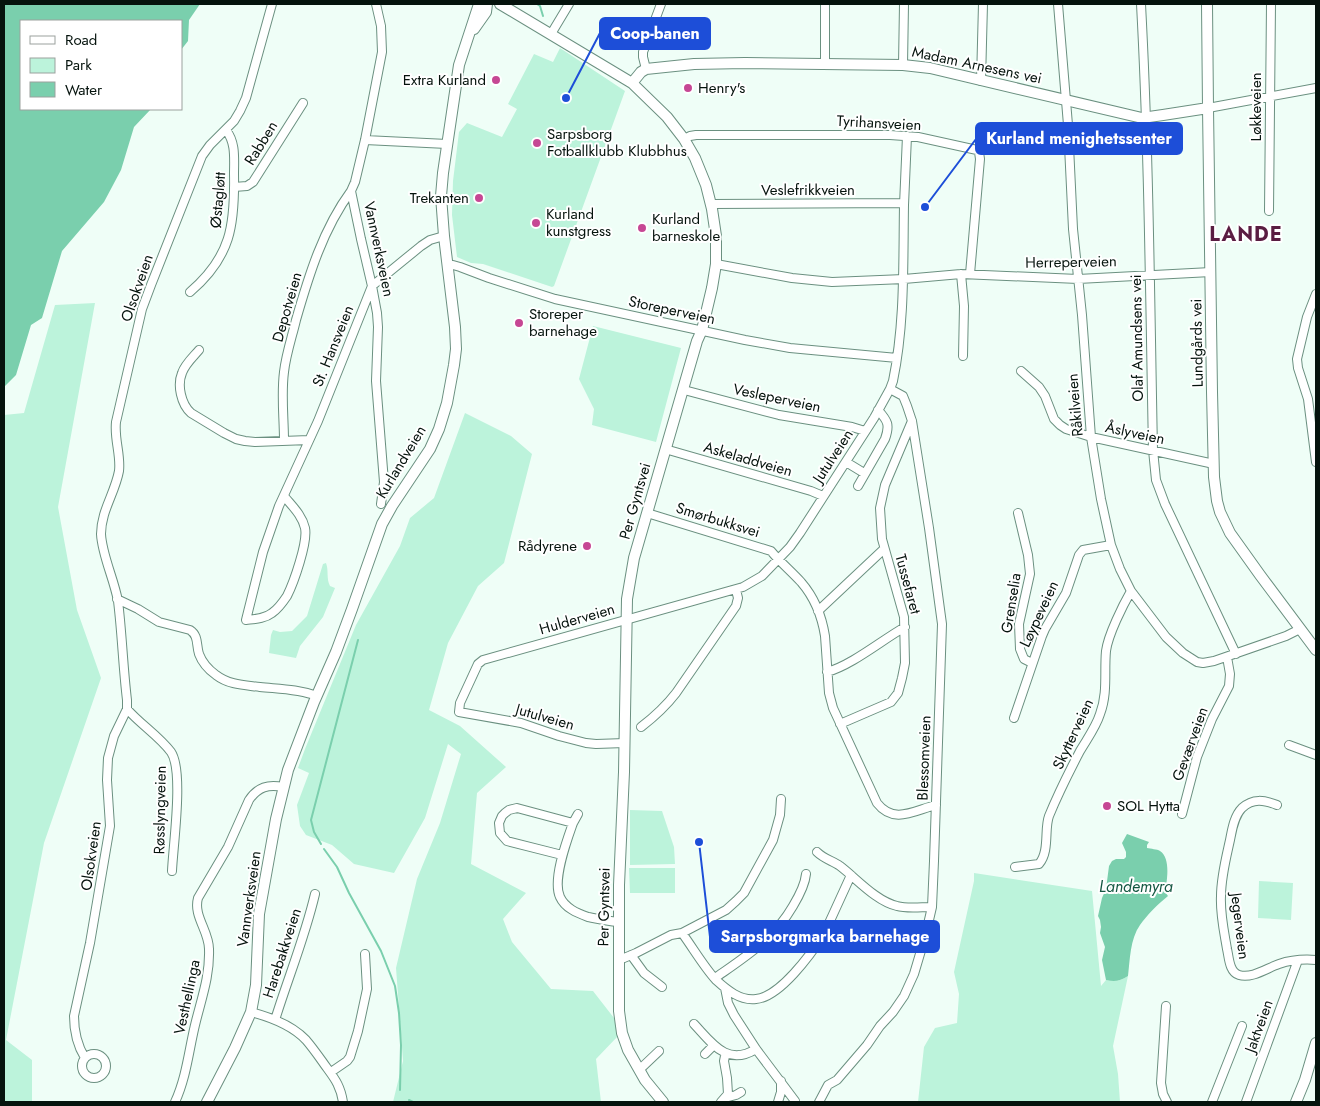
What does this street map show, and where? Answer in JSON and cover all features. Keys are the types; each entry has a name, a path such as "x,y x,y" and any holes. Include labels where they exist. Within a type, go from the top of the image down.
{"street":[{"name":"Olsokveien","path":"85,1058 78,1044 74,1016 90,943 110,826 107,780 108,758 114,736 126,709 127,700 118,599 102,546 101,530 104,513 119,470 120,458 115,427 117,412 142,309 151,285 202,156 210,145 234,121 244,104 272,4"},
{"name":"Vannverksveien","path":"376,4 381,26 382,52 365,140 352,191 360,240 377,313 376,381 384,482 380,504"},
{"name":"Kurlandveien","path":"317,696 336,652 382,524 430,449 439,429 447,403 456,349 454,313 441,196 459,65 478,7 481,4"},
{"name":"Kurlandveien","path":"470,33 486,12 487,4"},
{"name":"Per Gyntsvei","path":"500,4 632,83 667,117 684,139 700,170 711,204 716,236 716,264 712,288 702,330 697,341 634,558 626,619 624,772 618,885 620,1022 625,1042 639,1070 651,1088 664,1102"},
{"path":"551,34 569,4"},
{"path":"632,83 646,69 643,52 661,4"},
{"path":"825,4 825,64"},
{"path":"903,64 904,4"},
{"path":"982,81 983,4"},
{"name":"Råkilveien","path":"1058,4 1066,100 1073,228 1091,437 1100,499 1111,545 1120,569 1131,591 1162,631 1190,658 1197,662 1204,663 1227,657 1286,636 1300,629"},
{"name":"Olaf Amundsens vei","path":"1141,4 1151,274 1153,450 1156,480 1161,496 1236,654"},
{"name":"Lundgårds vei","path":"1207,4 1214,464 1217,501 1226,526 1316,650"},
{"name":"Løkkeveien","path":"1269,211 1271,4"},
{"name":"Madam Arnesens vei","path":"646,69 694,64 733,63 903,64 930,68 1112,112 1146,118 1316,88"},
{"name":"Rabben","path":"234,187 247,186 253,182 303,103"},
{"name":"Østagløtt","path":"190,292 207,276 217,263 225,247 233,217 234,145 231,136 226,130"},
{"name":"Tyrihansveien","path":"684,139 690,136 702,135 869,134 907,136 978,152 980,165 970,274"},
{"name":"Jutulveien","path":"736,590 757,580 767,572 800,534 890,389 893,381 902,319 907,136"},
{"path":"365,140 447,144"},
{"name":"Depotveien","path":"284,441 283,382 289,345 307,284 321,246 335,216 352,191"},
{"name":"Veslefrikkveien","path":"711,204 904,203"},
{"name":"St. Hansveien","path":"284,496 300,515 305,530 304,544 291,586 282,603 265,617 246,620 263,552 284,496 372,286 430,240 444,236"},
{"name":"Herreperveien","path":"716,264 768,274 832,282 961,274 1078,279 1211,272"},
{"name":"Storeperveien","path":"448,266 460,267 555,299 702,330 790,348 896,358"},
{"path":"961,274 964,306 963,356"},
{"path":"1316,294 1306,318 1296,359 1308,400 1316,462"},
{"path":"199,350 181,374 182,398 187,410 236,439 250,442 309,440"},
{"name":"Åslyveien","path":"1021,371 1045,396 1051,413 1057,422 1066,429 1091,437 1214,464"},
{"name":"Blessomveien","path":"819,1102 828,1085 837,1080 867,1045 904,996 914,974 932,907 942,624 912,421 903,396 890,389"},
{"name":"Vesleperveien","path":"684,390 779,415 852,426 865,431"},
{"path":"858,486 888,431 888,423 878,410"},
{"name":"Tussefaret","path":"840,724 888,704 894,700 898,693 905,663 905,627 902,609 884,549 880,527 880,508 885,485 912,421"},
{"name":"Askeladdveien","path":"665,449 823,496"},
{"path":"846,462 864,473"},
{"name":"Smørbukksvei","path":"646,513 771,551 804,586 818,611 825,636 829,693 833,708 877,803 891,815 916,812 936,805"},
{"name":"Grenselia","path":"1018,513 1028,555 1030,574 1019,624 1020,649 1022,657 1032,663"},
{"name":"Løypeveien","path":"1014,718 1045,629 1066,593 1079,555 1083,550 1111,545"},
{"path":"818,611 884,549"},
{"path":"640,727 668,703 676,693 736,606 738,598 736,590"},
{"name":"Hulderveien","path":"459,712 460,703 475,670 483,660 736,590"},
{"name":"Skytterveien","path":"1015,867 1038,864 1042,858 1047,838 1048,818 1100,716 1105,695 1107,647 1131,591"},
{"path":"118,599 159,622 193,632 196,636 198,652 201,658 210,671 223,680 237,685 295,690 317,696"},
{"path":"827,672 868,651 905,627"},
{"name":"Geværveien","path":"1182,814 1196,757 1212,719 1229,686 1230,674 1227,657"},
{"name":"Vannverksveien","path":"207,1102 251,1012 256,985 259,914 283,787 317,696"},
{"name":"Røsslyngveien","path":"126,709 165,746 175,760 177,814 172,871"},
{"name":"Jutulveien","path":"459,712 521,723 586,743 624,743"},
{"path":"1289,745 1316,755"},
{"name":"Vesthellinga","path":"175,1102 182,1087 210,963 208,939 197,912 198,898 228,847 253,794 265,786 283,787"},
{"path":"619,959 671,935 682,933 726,910 744,893 760,866 772,840 780,815 781,798"},
{"name":"Jegerveien","path":"1277,806 1261,800 1252,802 1242,808 1236,817 1225,862 1221,896 1222,918 1232,970 1241,976 1252,975 1278,964 1298,960 1316,960"},
{"path":"562,855 507,841 500,833 500,820 509,810 517,808 573,823"},
{"path":"578,814 562,855 559,893 564,903 571,910 606,922 618,922"},
{"path":"817,852 838,864 873,893 889,903 896,906 932,907"},
{"path":"715,978 760,946 776,931 799,897 806,874"},
{"path":"682,933 715,978 725,988 744,998 757,999 770,995 784,984 801,965 824,934 851,875"},
{"name":"Harebakkveien","path":"275,1020 308,925 315,894"},
{"path":"331,1072 350,1057 358,1031 366,989 365,954"},
{"path":"631,955 644,973 662,987"},
{"name":"Jaktveien","path":"1246,1102 1298,960"},
{"path":"725,988 728,1003 756,1049 795,1101"},
{"path":"1166,1006 1161,1083 1167,1102"},
{"path":"251,1012 275,1020 293,1029 304,1038 331,1072 338,1085 343,1102"},
{"path":"694,1024 714,1045 728,1054 741,1055 756,1049"},
{"path":"1212,1102 1242,1026"},
{"path":"1296,1102 1316,1043"},
{"path":"705,1054 714,1045"},
{"path":"639,1070 659,1051"},
{"path":"723,1100 728,1091 724,1061 728,1054"},
{"path":"778,1102 781,1092 780,1081"},
{"path":"723,1100 741,1092"}],"green space":[{"path":"560,48 625,91 554,286 552,287 483,264 471,263 457,257 452,215 453,181 459,132 467,123 502,137 517,109 508,104 534,54 553,62"},
{"path":"95,303 58,507 77,610 101,678 44,843 6,1040 32,1060 32,1102 4,1102 4,415 24,413 55,305"},
{"path":"593,326 681,348 656,442 592,425 594,409 579,379"},
{"path":"465,413 511,436 532,454 504,563 478,586 448,643 429,710 460,726 506,767 477,793 471,864 526,893 503,919 512,942 551,989 593,991 614,1018 618,1036 596,1059 601,1102 393,1102 403,1061 396,968 417,879 440,823 461,754 448,744 425,818 394,873 354,864 332,845 306,835 300,826 297,805 309,773 298,768 305,749 356,625 400,546 410,518 434,498"},
{"path":"326,563 330,586 335,588 323,617 300,646 296,658 269,653 273,630 280,632 292,631 307,616 323,564"},
{"path":"630,810 662,811 674,847 675,864 630,865"},
{"path":"629,868 675,868 675,893 630,893"},
{"path":"974,873 1092,891 1101,986 1106,980 1117,981 1128,976 1113,1046 1120,1102 918,1102 924,1047 935,1028 957,1023 959,994 954,972 974,881"},
{"path":"1259,881 1293,883 1291,920 1258,918"}],"water":[{"path":"4,4 200,4 189,20 188,41 182,49 182,20 20,20 20,110 150,110 134,127 121,170 104,202 62,251 42,318 31,325 16,375 4,387"},
{"name":"Landemyra","path":"1127,834 1149,842 1147,848 1159,850 1163,854 1167,864 1165,892 1168,896 1143,921 1134,937 1128,976 1117,981 1109,981 1106,980 1102,960 1105,947 1100,933 1101,927 1098,916 1106,889 1109,866 1112,861 1126,857 1122,843"}],"waterway":[{"path":"537,4 540,6 543,16"},
{"path":"321,844 314,832 311,820 358,640"},
{"path":"324,849 337,867 381,951 395,986 401,1045 400,1090"},
{"path":"409,1100 413,1102"}],"place":[{"name":"Extra Kurland","path":"496,80"},
{"name":"Henry's","path":"688,88"},
{"name":"Coop-banen","path":"566,98"},
{"name":"Sarpsborg Fotballklubb Klubbhus","path":"537,143"},
{"name":"Trekanten","path":"479,198"},
{"name":"Kurland menighetssenter","path":"925,207"},
{"name":"Kurland kunstgress","path":"536,223"},
{"name":"Kurland barneskole","path":"642,228"},
{"name":"Storeper barnehage","path":"519,323"},
{"name":"Rådyrene","path":"587,546"},
{"name":"SOL Hytta","path":"1107,806"},
{"name":"Sarpsborgmarka barnehage","path":"699,842"}],"district":[{"name":"LANDE","path":"1246,234"}]}
